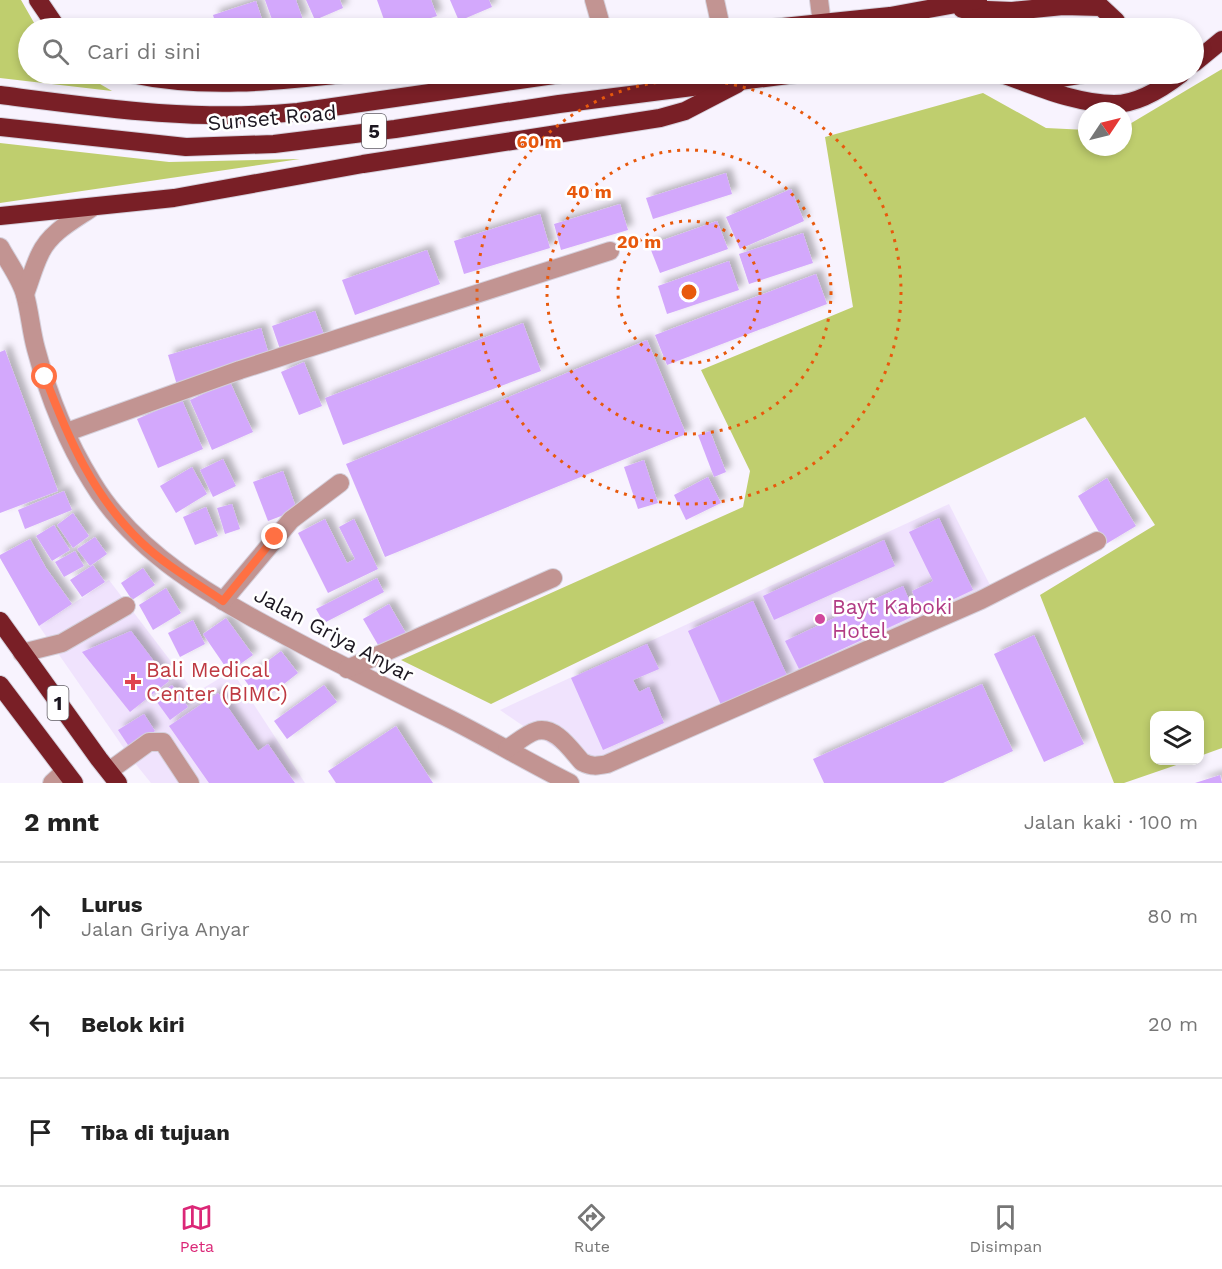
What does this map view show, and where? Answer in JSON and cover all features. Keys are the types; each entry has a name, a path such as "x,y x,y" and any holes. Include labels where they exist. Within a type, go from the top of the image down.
{"highway":[{"path":"38,0 50,18"},
{"path":"872,18 905,14 932,4 978,0"},
{"path":"932,4 1012,11 1063,6 1101,7 1113,18"},
{"path":"1204,55 1222,40"},
{"name":"Sunset Road","path":"0,95 164,114 212,117 260,116 492,84"},
{"name":"Sunset Road","path":"0,127 186,147 274,144 710,84"},
{"path":"0,216 216,191 363,164 660,118 685,111 736,84"},
{"path":"1031,84 1064,95 1115,104 1141,97 1168,84"},
{"name":"1","path":"0,621 113,777"},
{"name":"1","path":"0,685 63,779"}],"street":[{"path":"594,0 599,18"},
{"path":"715,0 719,18"},
{"path":"819,0 821,18"},
{"path":"25,294 40,252 50,239 93,207"},
{"name":"Jalan Griya Anyar","path":"0,247 25,294 36,349 67,432 93,483 126,526 143,543 223,601 347,669 465,727 570,783"},
{"path":"67,432 240,370 610,251"},
{"path":"223,601 291,520 340,483"},
{"path":"507,749 534,731 542,730 556,735 582,762 594,766 607,764 981,600 1096,541"},
{"path":"347,669 553,578"},
{"path":"22,653 62,643 126,606"},
{"path":"113,777 149,742 163,742 190,783"}],"shaded area":[{"name":"Bayt Kaboki Hotel","path":"949,504 995,595 593,774 500,710"},
{"name":"Bali Medical Center (BIMC)","path":"109,580 195,693 232,671 305,783 151,783 130,757 39,626"}],"green space":[{"path":"0,0 21,0 31,18 18,18 18,80 0,78"},
{"path":"1222,69 1222,748 1204,755 1204,711 1150,711 1150,765 1176,765 1124,783 1114,783 1040,595 1155,525 1085,417 491,704 401,660 743,507 750,471 701,370 853,307 825,137 983,93 1046,128 1078,130 1078,156 1132,156 1132,123 1197,84 1204,84 1204,80"},
{"path":"52,84 100,84 112,91"},
{"path":"0,143 169,162 300,159 0,203"}],"building":[{"path":"265,0 296,0 302,18 271,18"},
{"path":"306,0 340,0 343,8 320,18 314,18"},
{"path":"377,0 431,0 437,16 431,18 383,18"},
{"path":"450,0 489,0 492,7 466,18 458,18"},
{"path":"256,1 262,18 214,18 213,15"},
{"path":"726,173 732,194 653,219 646,198"},
{"path":"791,189 804,221 740,249 726,217"},
{"path":"620,204 628,230 561,250 554,224"},
{"path":"540,214 550,248 464,274 454,241"},
{"path":"717,221 728,249 660,273 649,245"},
{"path":"803,233 813,263 749,284 739,254"},
{"path":"427,250 440,284 355,315 342,280"},
{"path":"729,261 739,290 667,314 658,286"},
{"path":"816,274 827,304 667,365 655,335"},
{"path":"315,311 326,340 282,355 272,326"},
{"path":"523,323 541,371 343,445 325,398"},
{"path":"261,328 270,358 177,385 168,355"},
{"path":"647,340 686,434 385,557 346,464"},
{"path":"5,350 58,491 0,513 0,352"},
{"path":"304,362 322,406 299,415 281,372"},
{"path":"230,382 253,432 212,450 190,400"},
{"path":"182,400 203,449 158,468 137,419"},
{"path":"710,431 726,472 714,477 698,435"},
{"path":"223,459 236,486 213,497 200,470"},
{"path":"644,460 658,503 638,509 624,467"},
{"path":"192,467 207,494 176,513 160,486"},
{"path":"283,471 297,510 268,521 253,482"},
{"path":"708,477 721,503 686,520 674,495"},
{"path":"1107,478 1136,526 1106,544 1078,496"},
{"path":"64,491 72,510 25,529 18,510"},
{"path":"232,504 240,529 225,534 217,508"},
{"path":"206,507 218,536 195,545 183,517"},
{"path":"73,513 89,536 73,548 57,525"},
{"path":"939,518 973,590 922,614 912,591 933,581 909,532"},
{"path":"325,519 347,563 355,559 339,527 354,519 378,569 328,593 298,533"},
{"path":"54,525 70,550 52,561 36,536"},
{"path":"95,537 107,554 90,566 77,549"},
{"path":"30,539 46,568 72,604 39,626 0,558 0,555"},
{"path":"884,540 895,566 774,620 763,596"},
{"path":"75,551 84,566 64,577 55,562"},
{"path":"93,565 105,582 82,597 70,580"},
{"path":"143,568 155,585 132,600 121,583"},
{"path":"377,578 384,592 324,623 316,609"},
{"path":"903,586 916,615 799,669 785,641"},
{"path":"166,588 181,613 153,630 139,605"},
{"path":"753,601 788,678 722,707 688,631"},
{"path":"389,604 407,635 381,650 363,619"},
{"path":"226,618 253,655 229,672 203,634"},
{"path":"193,620 205,644 180,657 168,633"},
{"path":"131,631 169,681 130,712 82,652"},
{"path":"1034,635 1084,744 1044,762 994,654"},
{"path":"647,644 659,669 633,680 639,692 649,687 664,723 603,750 571,678"},
{"path":"281,651 298,673 261,702 244,679"},
{"path":"982,684 1013,751 943,783 824,783 813,759"},
{"path":"172,685 188,707 170,720 154,698"},
{"path":"324,685 337,702 287,739 274,721"},
{"path":"218,693 258,751 268,744 295,783 209,783 169,726"},
{"path":"144,714 155,731 130,748 118,730"},
{"path":"396,726 433,783 336,783 328,771"},
{"path":"1220,775 1222,783 1195,783"}],"place":[{"name":"Bayt Kaboki Hotel","path":"820,619"},
{"name":"Bali Medical Center (BIMC)","path":"133,682"}],"route":[{"path":"45,377 77,455 93,483 126,526 143,543 194,582 223,601 275,537"}]}
